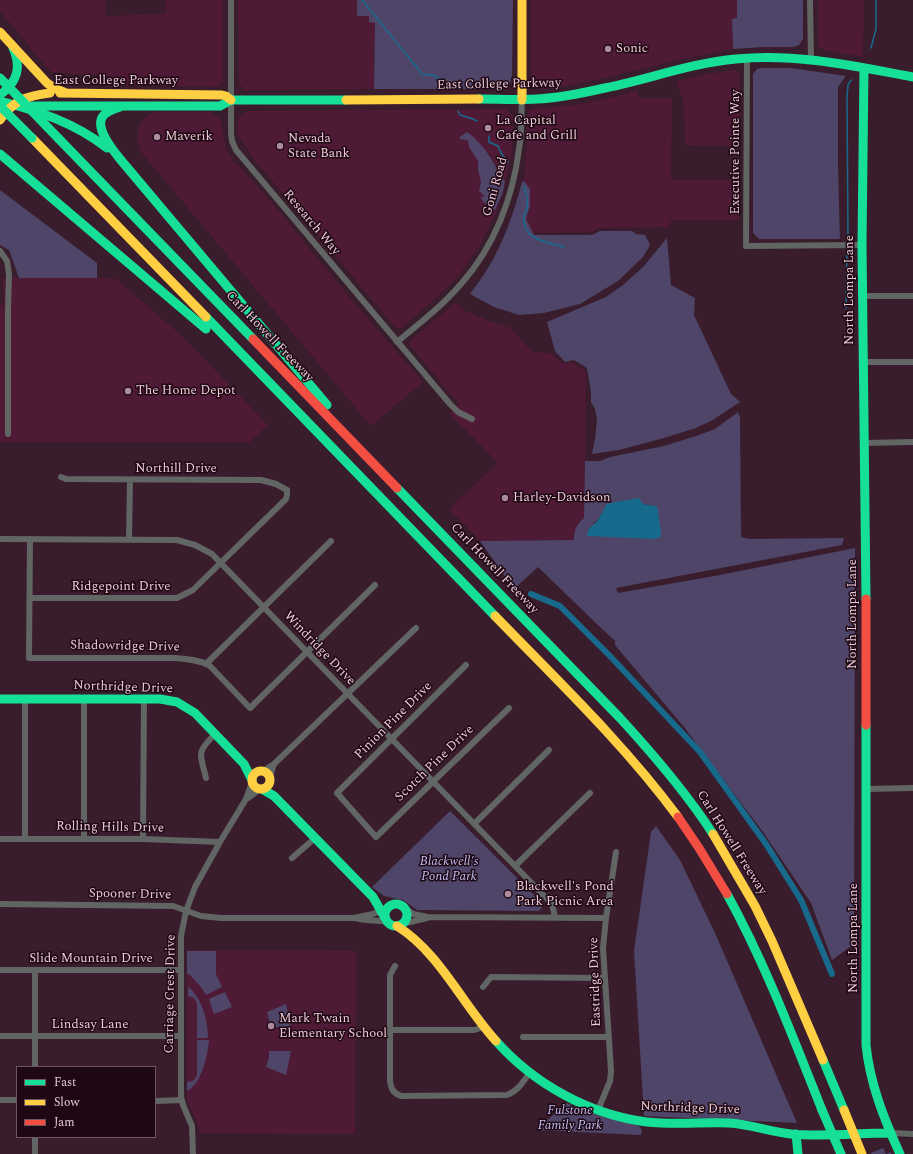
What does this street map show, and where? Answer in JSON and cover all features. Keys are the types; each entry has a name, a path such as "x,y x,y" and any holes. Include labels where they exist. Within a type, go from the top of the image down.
{"main road":[{"name":"Goni Road","path":"522,0 522,100"},
{"path":"0,32 47,83 66,93"},
{"path":"10,44 17,59 17,73 14,82 9,89 0,96 17,104 77,126 100,142 120,159"},
{"name":"East College Parkway","path":"17,104 50,107 120,107 220,106 231,100 548,99 575,95 702,65 747,58 769,57 811,59 913,77"},
{"name":"North Lompa Lane","path":"864,68 862,245 867,789 866,1045 873,1085 900,1154"},
{"name":"Carl Howell Freeway","path":"0,78 625,723 652,753 691,803 725,853 763,922 862,1154"},
{"name":"East College Parkway","path":"0,96 50,93 222,94 231,100"},
{"path":"0,120 5,112 33,95 50,93"},
{"path":"0,106 17,104"},
{"path":"0,106 609,734 650,780 674,811 706,858 742,922 760,960 815,1092 832,1154"},
{"path":"120,107 112,109 106,113 101,119 100,126 104,136 120,159 346,427 354,443"},
{"path":"0,149 8,160"},
{"path":"0,154 213,335 320,437"},
{"name":"Northridge Drive","path":"0,699 144,699 166,700 182,704 195,713 244,764 252,781"},
{"name":"Northridge Drive","path":"244,764 261,772"},
{"path":"261,772 266,773 269,780 267,786 261,789 256,787 252,781 254,775 261,772"},
{"name":"Northridge Drive","path":"269,780 274,796"},
{"name":"Northridge Drive","path":"261,789 274,796 369,893 395,915"},
{"name":"Northridge Drive","path":"369,893 383,901 406,931 417,940 502,1048 530,1072 562,1094 598,1110 628,1119 646,1122 746,1124 796,1134 891,1133"},
{"path":"820,1110 841,1154"},
{"path":"796,1134 798,1154"}],"street":[{"name":"Research Way","path":"231,0 231,137 238,153 453,408 472,419"},
{"path":"810,0 811,59"},
{"name":"Executive Pointe Way","path":"747,58 746,246 862,245"},
{"name":"Goni Road","path":"397,342 439,306 461,284 478,261 492,238 505,208 515,178 520,147 522,100"},
{"path":"0,251 7,260 9,274 8,434"},
{"path":"863,296 913,296"},
{"path":"863,362 913,362"},
{"path":"864,443 913,442"},
{"name":"Northill Drive","path":"61,477 66,479 130,480 261,480 283,487 288,492"},
{"path":"129,539 130,480"},
{"name":"Ridgepoint Drive","path":"30,598 177,598 192,590 222,563 286,499 288,492"},
{"name":"Windridge Drive","path":"0,538 163,539 187,542 202,547 222,563 347,694 552,904 555,917"},
{"path":"30,539 30,598"},
{"path":"331,541 206,664 250,708 375,585"},
{"name":"Shadowridge Drive","path":"30,598 29,658 176,658 195,660 206,664"},
{"path":"261,772 274,764 416,628"},
{"name":"Pinion Pine Drive","path":"376,837 337,793 466,665"},
{"path":"25,839 26,699"},
{"path":"84,699 84,839"},
{"path":"143,839 144,699"},
{"name":"Scotch Pine Drive","path":"376,837 432,781 509,708"},
{"path":"206,778 200,753 202,747 215,734"},
{"path":"474,824 549,750"},
{"path":"269,780 274,764"},
{"name":"Carriage Crest Drive","path":"193,1154 192,1126 182,1100 181,936 186,911 195,887 246,799 252,781"},
{"path":"867,789 913,788"},
{"name":"Carriage Crest Drive","path":"246,799 261,789"},
{"path":"515,866 590,793"},
{"path":"292,858 315,838"},
{"name":"Rolling Hills Drive","path":"0,839 143,839 220,842"},
{"name":"Eastridge Drive","path":"598,1110 610,1081 612,1071 603,948 616,852"},
{"name":"Spooner Drive","path":"0,904 173,906 201,916 221,918 354,918 368,915 413,914 428,917"},
{"name":"Spooner Drive","path":"354,918 381,921 395,915 428,917 606,918"},
{"path":"395,966 390,975 390,1086 393,1091 401,1096 507,1095 518,1088 530,1072"},
{"name":"Slide Mountain Drive","path":"0,970 181,970"},
{"path":"35,970 35,1066"},
{"path":"483,987 491,977 605,978"},
{"path":"390,1030 474,1030 484,1027"},
{"name":"Lindsay Lane","path":"0,1036 181,1036"},
{"path":"523,1037 609,1037"},
{"path":"0,1100 16,1100"},
{"path":"156,1101 182,1100"},
{"path":"891,1133 913,1134"},
{"path":"35,1138 35,1154"}],"shaded area":[{"path":"0,0 105,0 106,16 165,14 166,0 223,0 223,81 216,87 118,85 103,83 103,76 51,72 0,11"},
{"path":"238,0 357,0 357,16 369,16 375,22 374,89 244,90 239,83"},
{"path":"531,0 737,0 737,19 732,19 733,49 573,85 540,89 534,85 531,79"},
{"path":"818,0 864,0 863,57 823,50 818,45"},
{"path":"734,70 740,75 739,146 685,145 684,103 677,84 678,81 707,74"},
{"path":"637,91 639,98 672,98 671,180 738,180 739,220 671,220 670,227 598,228 592,232 533,233 526,219 530,207 530,189 524,181 527,143 527,116 529,111 533,109 583,104"},
{"path":"505,109 513,115 512,149 503,192 495,215 481,243 460,274 438,296 401,328 396,328 253,158 238,135 238,118 246,111"},
{"path":"155,112 210,112 219,117 226,150 234,163 236,163 267,197 355,304 423,382 371,426 141,152 137,138 139,126 146,117"},
{"path":"3,278 116,279 183,337 268,425 250,442 0,442 0,305 4,305"},
{"path":"456,302 463,310 494,323 511,328 532,352 550,353 563,364 571,362 586,371 584,518 577,524 574,540 480,541 449,509 498,463 449,413 459,404 409,344 411,340"},
{"name":"Mark Twain Elementary School","path":"187,950 356,951 355,1134 200,1133 195,1117 187,1101"}],"green space":[{"path":"357,0 513,0 512,75 510,83 499,89 374,89 375,23 369,22 369,16 357,16"},
{"path":"737,0 803,0 803,39 799,45 794,47 733,49 732,19 737,18"},
{"path":"791,68 846,76 838,87 840,239 759,239 753,233 753,74 757,69"},
{"path":"467,132 485,150 505,181 503,192 495,210 486,205 481,197 485,196 479,191 481,182 478,170 478,161 469,147 468,140 459,139"},
{"path":"524,181 530,189 530,206 526,219 534,235 592,235 600,231 632,231 636,234 645,235 650,245 643,257 618,281 580,304 544,313 519,315 494,307 470,294 486,271 499,248 512,216 522,182"},
{"path":"0,190 97,263 97,278 19,278 9,250 0,245"},
{"path":"667,238 671,285 695,298 694,315 731,394 740,402 711,421 696,428 619,450 592,454 597,419 595,409 591,402 587,368 574,360 565,362 555,351 547,322 606,297 623,285 643,267"},
{"path":"738,412 740,417 741,537 749,539 844,538 842,545 616,588 618,593 720,575 855,548 854,944 832,960 811,903 763,832 684,727 615,645 615,641 538,567 514,589 480,541 574,540 576,528 584,518 585,461 600,461 610,457 664,446 715,429","holes":["641,501 642,504 657,506 592,524"]},
{"name":"Blackwell's Pond Park","path":"450,811 541,902 542,907 539,911 417,910 403,900 384,896 372,887"},
{"path":"656,826 680,860 715,933 797,1123 644,1116 634,951 651,832"},
{"path":"187,951 216,951 216,974 222,987 206,995 201,987 189,974 187,974"},
{"path":"188,987 197,997 203,1010 207,1024 208,1038 197,1038 197,1003 194,998 188,996"},
{"path":"225,992 232,1007 214,1014 209,999"},
{"path":"286,1004 291,1027 269,1027 267,1012"},
{"path":"197,1040 209,1040 207,1053 200,1076 192,1088 187,1091 187,1082 193,1081 197,1076"},
{"path":"269,1051 291,1051 286,1075 266,1067 269,1058"},
{"name":"Fulstone Family Park","path":"567,1103 603,1117 639,1126 642,1130 641,1135 536,1130"},
{"path":"883,1148 886,1154 871,1154 871,1153"}],"water":[{"path":"639,498 643,504 657,506 661,532 660,537 655,539 587,536 588,530 598,520 607,504"}],"waterway":[{"path":"362,0 421,74 433,75 443,81 444,89"},
{"path":"871,48 876,29 876,0"},
{"path":"848,237 847,97 848,85 851,80"},
{"path":"458,111 460,115 477,121"},
{"path":"489,136 489,142 498,146 508,162"},
{"path":"524,186 527,203 527,209 524,216 524,225 527,231 537,239 564,247"},
{"path":"846,308 847,254"},
{"path":"531,594 560,606 609,655 700,752 766,844 801,900 832,974"}],"traffic: fast":[{"path":"0,95 14,80 16,74 17,62 13,48"},
{"path":"479,99 530,99 563,96 588,92 703,64 736,59 803,59 913,77"},
{"path":"864,68 862,245 866,599"},
{"path":"0,78 59,139"},
{"path":"30,106 220,106 231,100 346,100"},
{"path":"0,101 29,109 56,119 95,139 107,148"},
{"path":"0,106 32,138"},
{"path":"120,107 106,113 101,121 101,127 109,145 327,405"},
{"path":"59,139 253,339"},
{"path":"0,154 206,329"},
{"path":"206,317 495,616"},
{"path":"397,488 645,745 692,803 713,834"},
{"path":"0,699 160,699 177,702 195,713 244,764 252,780"},
{"path":"866,725 866,1045 878,1101 900,1154"},
{"path":"262,789 274,796 373,897 385,918"},
{"path":"727,894 766,973 822,1110"},
{"path":"396,904 404,907 407,915 404,923 396,926 388,923 385,915 388,907 396,904"},
{"path":"496,1041 511,1057 545,1084 584,1105 626,1118 657,1123 737,1124 783,1133 803,1135 891,1133"},
{"path":"823,1060 844,1110"},
{"path":"822,1110 841,1154"},
{"path":"796,1134 798,1154"}],"traffic: slow":[{"path":"522,0 522,100"},
{"path":"0,32 47,83 66,93"},
{"path":"0,120 10,108 21,100 50,93"},
{"path":"60,93 222,95 231,100"},
{"path":"346,100 479,99"},
{"path":"32,138 206,317"},
{"path":"495,616 613,738 678,817"},
{"path":"261,771 267,774 270,780 267,786 261,789 255,786 252,780 255,774 261,771"},
{"path":"713,834 755,906 772,941 823,1060"},
{"path":"397,926 426,950 496,1041"},
{"path":"844,1110 862,1154"}],"traffic: jam":[{"path":"253,339 397,488"},
{"path":"866,599 866,725"},
{"path":"678,817 727,894"}],"place":[{"name":"Sonic","path":"608,49"},
{"name":"La Capital Cafe and Grill","path":"488,128"},
{"name":"Maverik","path":"157,137"},
{"name":"Nevada State Bank","path":"280,146"},
{"name":"The Home Depot","path":"128,391"},
{"name":"Harley-Davidson","path":"505,498"},
{"name":"Blackwell's Pond Park Picnic Area","path":"508,894"},
{"name":"Mark Twain Elementary School","path":"271,1026"}]}
